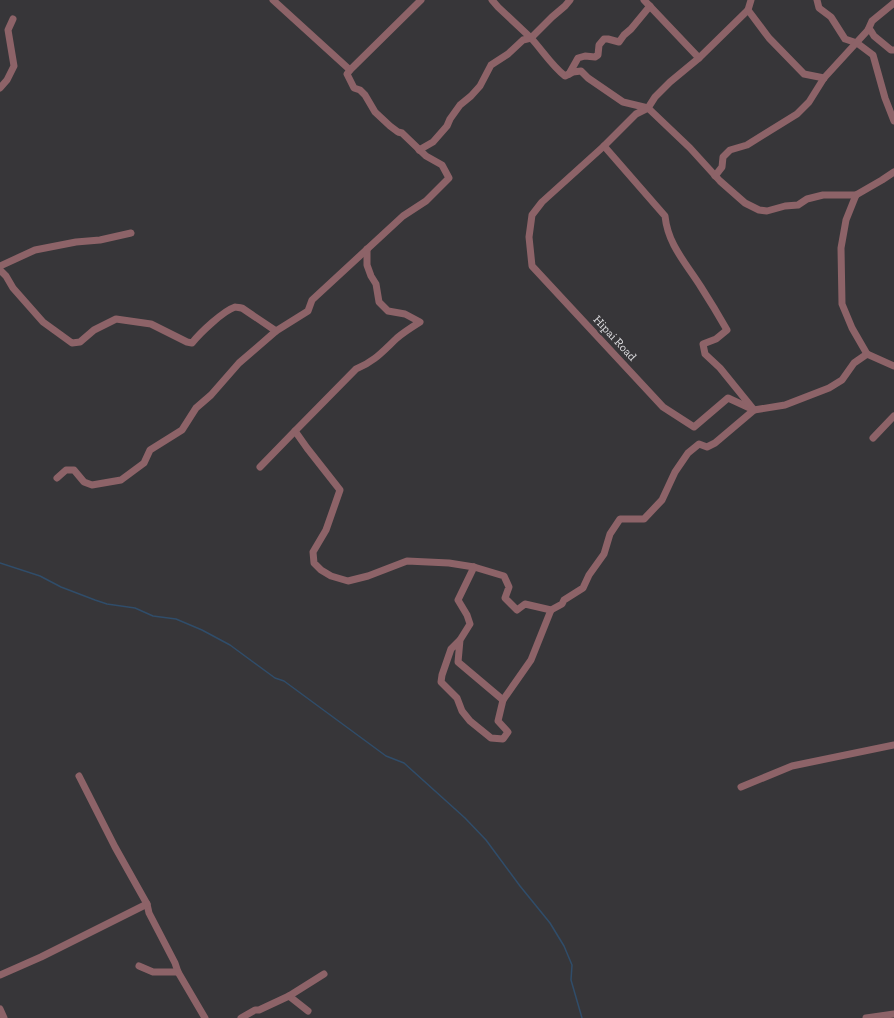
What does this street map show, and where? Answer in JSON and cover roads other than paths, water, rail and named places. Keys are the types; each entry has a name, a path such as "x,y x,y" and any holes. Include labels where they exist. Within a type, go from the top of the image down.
{"street":[{"path":"273,0 350,70"},
{"path":"56,478 66,470 74,470 84,482 92,485 121,480 144,463 150,450 182,430 196,408 211,396 239,363 276,331 308,311 312,300 404,216 426,201 449,178 442,165 419,150 402,133 390,126 375,112 365,95 360,90 354,88 348,74 350,70 421,0"},
{"path":"492,0 531,38 562,74 565,76 581,71 588,78 623,102 648,108 690,148 715,176 745,203 759,210 767,211 785,206 798,205 808,199 823,195 856,195 894,172"},
{"path":"419,150 433,142 447,126 460,105 480,86 491,65 508,54 523,40 531,38 570,0"},
{"path":"644,0 699,58"},
{"path":"751,0 748,10 769,38 804,74 824,78"},
{"path":"817,0 819,8 831,17 845,39 857,43 873,54 894,121"},
{"path":"715,176 722,167 723,157 730,150 747,145 797,114 809,102 824,78 868,30 872,21 894,3"},
{"path":"568,74 578,58 585,56 595,57 598,55 599,45 604,39 608,38 619,42 650,6"},
{"name":"Hipai Road","path":"748,10 699,58 670,82 655,97 648,108 636,114 604,146 542,202 532,215 529,237 532,266 663,406 694,427 728,398 754,410"},
{"path":"0,88 14,66 8,30 13,19"},
{"path":"868,30 871,31 874,36 891,50 894,50"},
{"path":"604,146 665,216 666,229 675,249 701,287 727,330 716,339 703,344 706,354 720,368 754,410"},
{"path":"856,195 846,220 841,248 842,304 852,328 867,354 894,366"},
{"path":"0,266 35,250 76,242 100,240 130,233"},
{"path":"260,467 356,369 366,365 382,354 403,333 420,322 405,314 388,311 379,302 376,284 367,265 367,249"},
{"path":"0,270 6,276 13,288 43,322 72,343 80,342 94,330 116,319 151,324 187,342 192,342 202,331 220,316 236,307 242,308 276,331"},
{"path":"474,567 458,600 467,615 470,624 460,640 451,649 442,675 442,682 457,698 462,711 470,721 491,738 503,739 508,732 498,721 503,700 531,660 551,610 562,604 564,600 583,588 589,575 604,554 610,534 620,519 644,519 662,500 675,472 688,453 699,444 707,447 715,443 754,410 786,405 829,388 842,380 854,363 867,354"},
{"path":"874,438 894,416"},
{"path":"295,431 340,490 326,530 313,552 314,563 321,570 331,576 348,581 368,576 407,562 449,563 474,567 504,576 508,587 505,598 516,610 525,604 551,610"},
{"path":"460,640 458,662 503,700"},
{"path":"741,787 792,766 894,745"},
{"path":"79,776 115,847 147,904 149,913 175,963 178,972 205,1018"},
{"path":"0,975 41,957 147,904"},
{"path":"139,966 153,972 178,972"},
{"path":"241,1018 255,1010 259,1010 289,996 324,974"},
{"path":"289,996 308,1012"},
{"path":"0,1009 4,1018"},
{"path":"866,1018 894,1014"}],"waterway":[{"path":"0,563 40,576 61,587 107,604 135,608 153,616 176,619 202,630 230,645 275,678 284,681 386,756 404,763 465,818 486,840 550,923 564,946 572,965 571,980 582,1018"}]}
